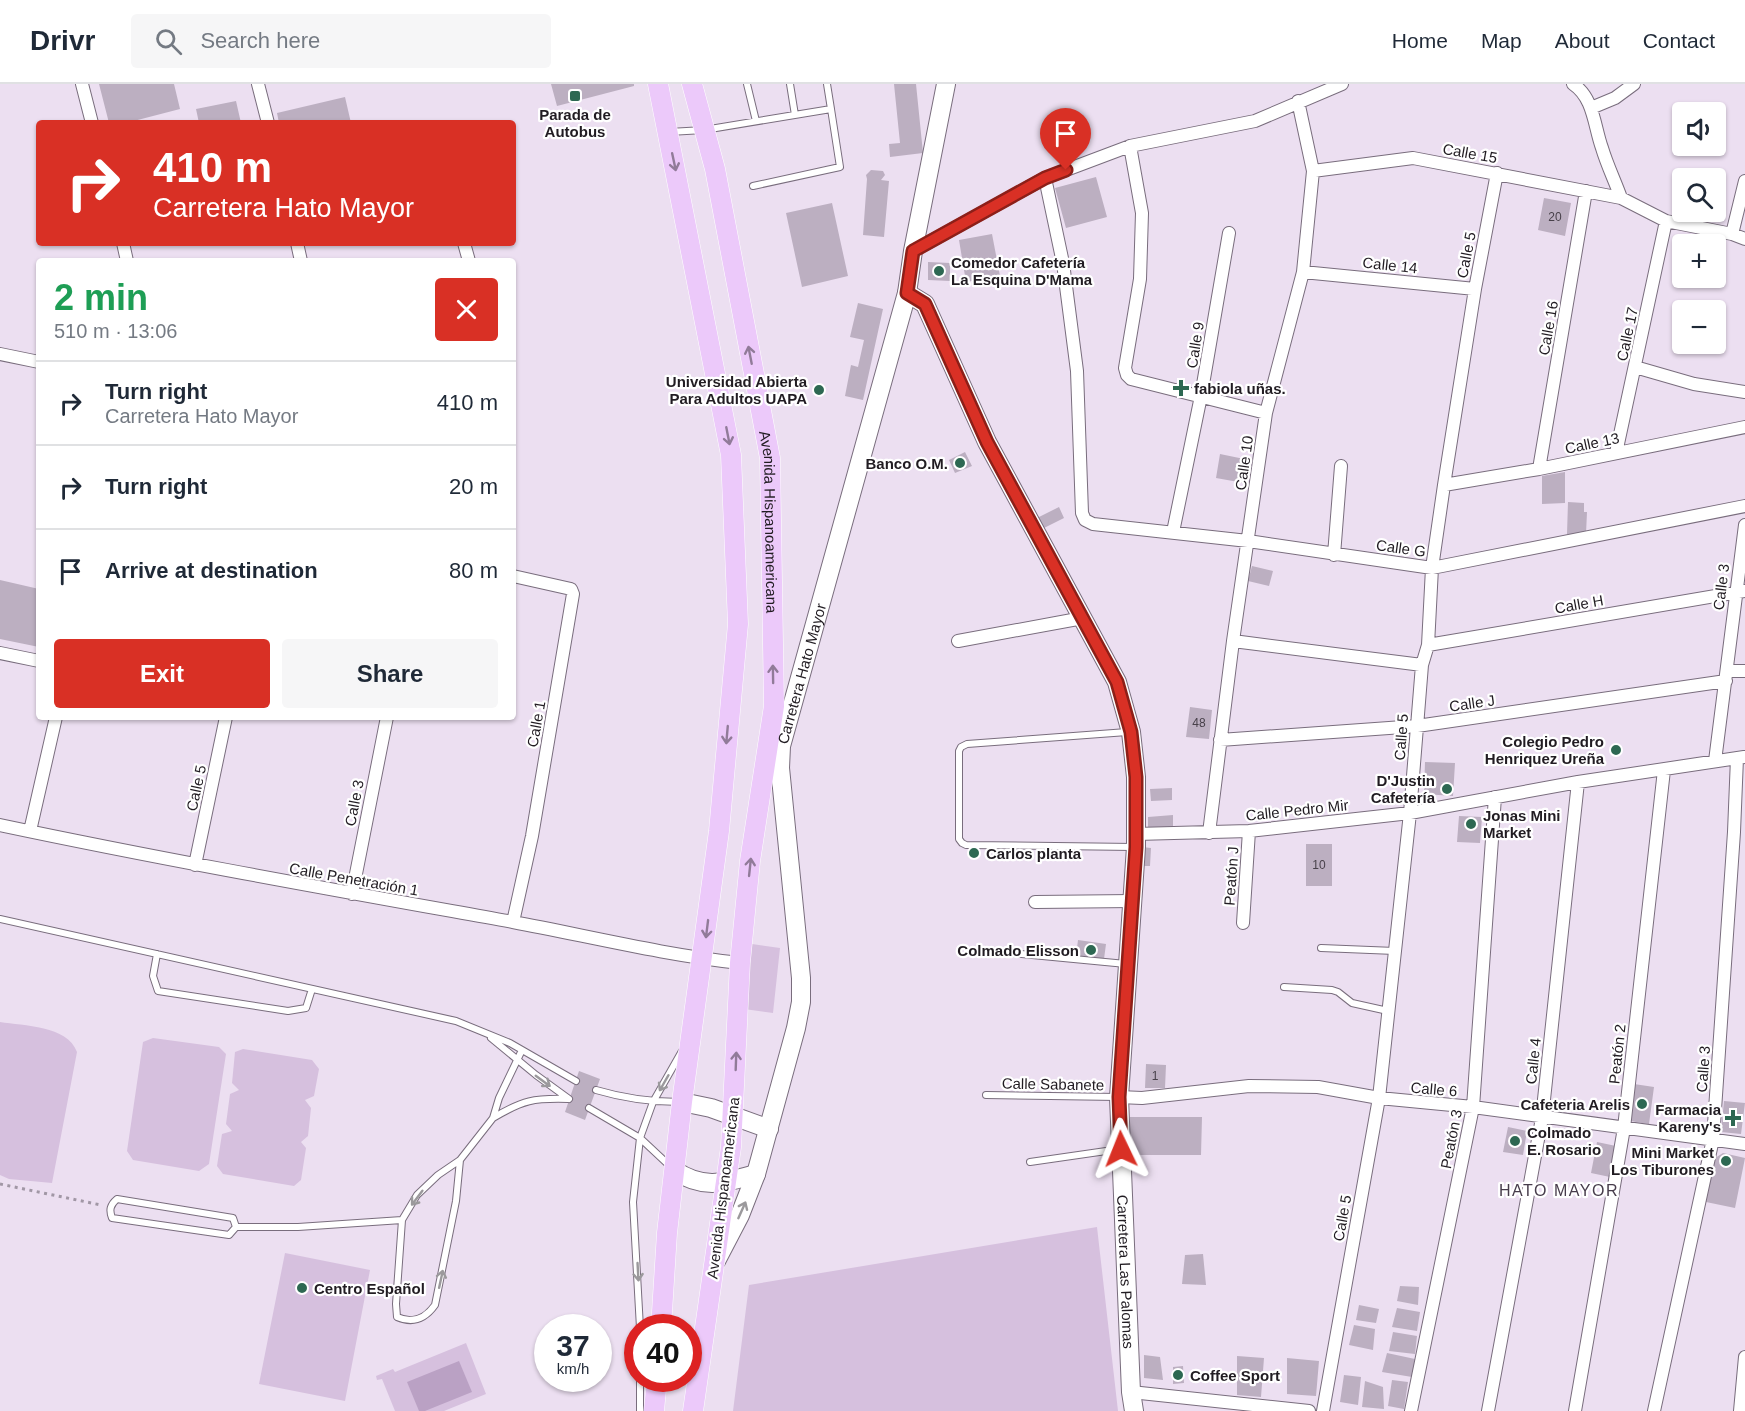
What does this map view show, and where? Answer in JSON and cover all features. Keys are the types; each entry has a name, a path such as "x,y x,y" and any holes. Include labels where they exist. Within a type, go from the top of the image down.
{"main road":[{"path":"658,84 731,455 738,624 719,831 674,1170 662,1314"},
{"name":"Avenida Hispanoamericana","path":"692,84 715,169 770,458 774,706 750,861 740,963 733,1115 726,1182 693,1411"},
{"path":"654,1411 656,1392"}],"street":[{"path":"82,84 91,120"},
{"path":"258,84 267,120"},
{"name":"Carretera Hato Mayor","path":"715,1262 740,1215 756,1174 770,1129 801,1002 801,978 780,768 781,746 907,293 913,251 946,84"},
{"path":"913,251 1045,178 1130,146 1255,121 1342,84"},
{"path":"1573,84 1579,88 1591,108 1601,147 1621,198"},
{"path":"1591,108 1615,98 1634,84"},
{"name":"Calle 10","path":"1209,833 1233,641 1266,412 1303,272 1313,171 1298,101"},
{"path":"1130,146 1142,213 1140,279 1125,368 1127,375 1131,379 1266,412"},
{"name":"Calle 15","path":"1313,171 1413,158 1621,198 1666,221 1732,234 1745,239"},
{"name":"Calle 5","path":"1323,1411 1379,1098 1410,813 1422,665 1428,645 1432,568 1475,289 1497,173"},
{"name":"Calle G","path":"1045,178 1063,263 1077,371 1082,513 1085,520 1093,524 1248,541 1432,568 1745,506"},
{"path":"1732,234 1745,181"},
{"name":"Calle 16","path":"1539,470 1586,191"},
{"name":"Calle 17","path":"1616,453 1666,221"},
{"name":"Calle 9","path":"1173,532 1201,396 1229,233"},
{"name":"Calle 14","path":"1303,272 1475,289"},
{"name":"Carretera Las Palomas","path":"907,293 925,304 987,442 1117,682 1131,732 1136,777 1136,840 1119,1097 1131,1392 1134,1411"},
{"path":"0,354 36,361"},
{"path":"1635,367 1694,384 1745,392"},
{"name":"Calle 13","path":"1444,485 1539,470 1745,427"},
{"path":"1334,555 1341,466"},
{"name":"Calle 3","path":"1715,761 1740,592 1745,525"},
{"name":"Calle 1","path":"513,922 532,836 573,594 571,589 516,577"},
{"name":"Calle H","path":"1428,645 1740,592"},
{"path":"958,641 1083,618"},
{"path":"1233,641 1422,665"},
{"path":"0,653 36,660"},
{"name":"Calle J","path":"1220,740 1417,726 1745,671"},
{"path":"30,831 55,720"},
{"name":"Calle 5","path":"195,865 225,720"},
{"name":"Calle 3","path":"352,894 386,720"},
{"name":"Calle 3","path":"1654,1411 1713,1139 1740,832 1741,758"},
{"name":"Calle Pedro Mir","path":"1136,840 1249,831 1410,813 1578,782 1741,758"},
{"name":"Peatón 2","path":"1575,1411 1624,1128 1664,770"},
{"name":"Calle 4","path":"1488,1411 1542,1118 1578,782"},
{"name":"Peatón 3","path":"1411,1411 1473,1107 1495,797"},
{"name":"Calle Penetración 1","path":"0,825 195,865 513,922 703,959"},
{"name":"Peatón J","path":"1243,923 1249,831"},
{"path":"1035,902 1133,901"},
{"path":"703,959 740,963"},
{"name":"Calle 6","path":"1119,1097 1142,1098 1249,1086 1318,1087 1379,1098 1473,1107 1745,1144"},
{"path":"682,1102 702,1105 770,1129"},
{"path":"674,1170 688,1180 704,1183 726,1182 756,1174"},
{"path":"1740,1411 1745,1357"},
{"path":"1131,1392 1309,1411"}],"lane":[{"path":"747,84 756,122"},
{"path":"790,84 795,115"},
{"path":"753,186 840,167 827,84"},
{"path":"668,132 704,130 831,109"},
{"path":"1131,732 967,744 962,747 959,751 959,839 966,845 1136,840"},
{"path":"0,919 456,1021 522,1050 576,1081"},
{"path":"1321,948 1395,951"},
{"path":"991,951 1126,964"},
{"path":"157,954 153,976 158,991 288,1011 306,1008 312,989"},
{"path":"1284,987 1332,990 1338,992 1352,1004 1388,1011"},
{"path":"639,1314 633,1202 640,1138 653,1102 693,1032"},
{"path":"486,1033 517,1060 569,1099 541,1098 524,1102 493,1118"},
{"path":"460,1160 456,1202 435,1305 428,1314 418,1320 405,1321 397,1317 396,1304 402,1220 417,1195 438,1175 460,1160 493,1118 499,1098 522,1050"},
{"path":"596,1090 653,1102 682,1102"},
{"name":"Calle Sabanete","path":"986,1095 1119,1097"},
{"path":"589,1108 640,1138 674,1170"},
{"path":"1030,1162 1121,1149"},
{"path":"236,1227 233,1218 117,1199 110,1213 112,1218 229,1235 236,1227 298,1227 402,1220"},
{"path":"639,1411 640,1392"}],"path":[{"path":"0,1184 111,1207"}],"shaded area":[{"path":"752,944 780,948 773,1013 744,1009"},
{"path":"0,1022 44,1028 55,1032 72,1043 77,1052 52,1183 9,1179 0,1175"},
{"path":"153,1038 219,1047 226,1054 209,1164 199,1171 133,1160 127,1151 143,1042"},
{"path":"243,1049 312,1060 319,1069 314,1096 305,1100 311,1108 308,1136 301,1142 306,1148 301,1180 294,1186 223,1174 217,1166 222,1134 232,1131 226,1124 230,1094 239,1090 232,1083 235,1052"},
{"path":"1097,1227 1118,1411 733,1411 749,1285"},
{"path":"285,1253 370,1270 345,1401 259,1384"},
{"path":"466,1343 486,1394 444,1411 395,1411 382,1379 377,1380 376,1376 393,1369 395,1372"},
{"path":"459,1361 472,1392 425,1411 419,1411 407,1382"}],"building":[{"path":"99,84 174,84 180,109 138,120 108,120"},
{"name":"Parada de Autobus","path":"551,84 634,84 634,86 557,106"},
{"path":"894,84 916,84 923,153 890,157 889,144 900,143"},
{"path":"345,97 350,120 278,120 277,113"},
{"path":"236,101 240,120 198,120 196,109"},
{"path":"871,170 883,171 885,175 881,180 889,181 884,237 863,235 866,175"},
{"path":"1096,177 1107,217 1066,228 1055,188"},
{"path":"1544,198 1571,203 1565,236 1538,230"},
{"path":"832,203 848,276 802,287 786,213"},
{"path":"992,234 1000,276 966,282 959,240"},
{"name":"Comedor Cafetería La Esquina D'Mama","path":"928,262 950,263 950,281 928,280"},
{"path":"858,303 883,309 863,400 845,396 851,365 858,367 864,340 850,337"},
{"name":"Banco O.M.","path":"965,452 972,466 955,473 949,460"},
{"path":"1220,454 1249,460 1244,483 1216,478"},
{"path":"1565,472 1565,503 1542,504 1542,476"},
{"path":"1568,502 1584,503 1584,512 1587,512 1586,534 1567,534"},
{"path":"1059,507 1064,518 1042,529 1037,518"},
{"path":"1252,566 1273,571 1269,586 1248,581"},
{"path":"0,580 36,588 36,646 0,639"},
{"path":"1190,707 1212,710 1209,739 1186,737"},
{"path":"1425,762 1455,763 1453,796 1424,794"},
{"path":"1172,788 1172,800 1151,801 1150,789"},
{"path":"1173,815 1173,828 1148,829 1148,817"},
{"path":"1459,816 1482,817 1480,843 1457,842"},
{"path":"1306,844 1332,844 1332,886 1306,886"},
{"path":"1142,847 1151,848 1150,866 1142,866"},
{"name":"Colmado Elisson","path":"1078,940 1106,944 1104,959 1076,956"},
{"path":"1146,1064 1166,1065 1165,1088 1145,1088"},
{"path":"579,1071 600,1079 585,1120 565,1112"},
{"name":"Cafeteria Arelis","path":"1634,1084 1654,1087 1649,1124 1630,1121"},
{"name":"Farmacia Kareny's","path":"1724,1101 1745,1103 1741,1134 1721,1132"},
{"path":"1130,1117 1202,1117 1201,1155 1130,1155"},
{"name":"Colmado E. Rosario","path":"1508,1127 1527,1131 1523,1155 1503,1152"},
{"path":"1597,1142 1616,1146 1610,1177 1591,1173"},
{"path":"1723,1153 1745,1158 1735,1208 1706,1202 1715,1158"},
{"path":"1203,1254 1206,1285 1182,1284 1185,1255"},
{"path":"1400,1286 1419,1287 1418,1305 1397,1301"},
{"path":"1359,1305 1379,1309 1376,1323 1356,1320"},
{"path":"1397,1308 1420,1312 1417,1331 1392,1327"},
{"path":"1354,1325 1375,1329 1373,1350 1349,1345"},
{"path":"1393,1332 1417,1336 1415,1354 1389,1351"},
{"path":"1387,1353 1415,1359 1412,1377 1382,1372"},
{"path":"1144,1355 1160,1357 1163,1380 1144,1378"},
{"path":"1237,1356 1264,1358 1261,1397 1237,1395"},
{"path":"1287,1358 1319,1361 1316,1396 1287,1394"},
{"name":"Coffee Sport","path":"1183,1366 1184,1383 1173,1384 1173,1367"},
{"path":"1344,1375 1361,1377 1358,1405 1340,1402"},
{"path":"1392,1380 1408,1382 1404,1409 1388,1406"},
{"path":"1365,1381 1383,1387 1384,1409 1362,1407"}],"place":[{"name":"Parada de Autobus","path":"575,96"},
{"name":"Comedor Cafetería La Esquina D'Mama","path":"939,271"},
{"name":"fabiola uñas.","path":"1181,388"},
{"name":"Universidad Abierta Para Adultos UAPA","path":"819,390"},
{"name":"Banco O.M.","path":"960,463"},
{"name":"Colegio Pedro Henriquez Ureña","path":"1616,750"},
{"name":"D'Justin Cafetería","path":"1447,789"},
{"name":"Jonas Mini Market","path":"1471,824"},
{"name":"Carlos planta","path":"974,853"},
{"name":"Colmado Elisson","path":"1091,950"},
{"name":"Cafeteria Arelis","path":"1642,1104"},
{"name":"Farmacia Kareny's","path":"1733,1118"},
{"name":"Colmado E. Rosario","path":"1515,1141"},
{"name":"Mini Market Los Tiburones","path":"1726,1161"},
{"name":"Centro Español","path":"302,1288"},
{"name":"Coffee Sport","path":"1178,1375"}],"district":[{"name":"HATO MAYOR","path":"1559,1190"}],"route":[{"path":"1066,170 1045,178 913,251 907,293 925,304 987,442 1117,682 1131,732 1136,777 1136,847 1126,964 1119,1097 1121,1149"}]}
